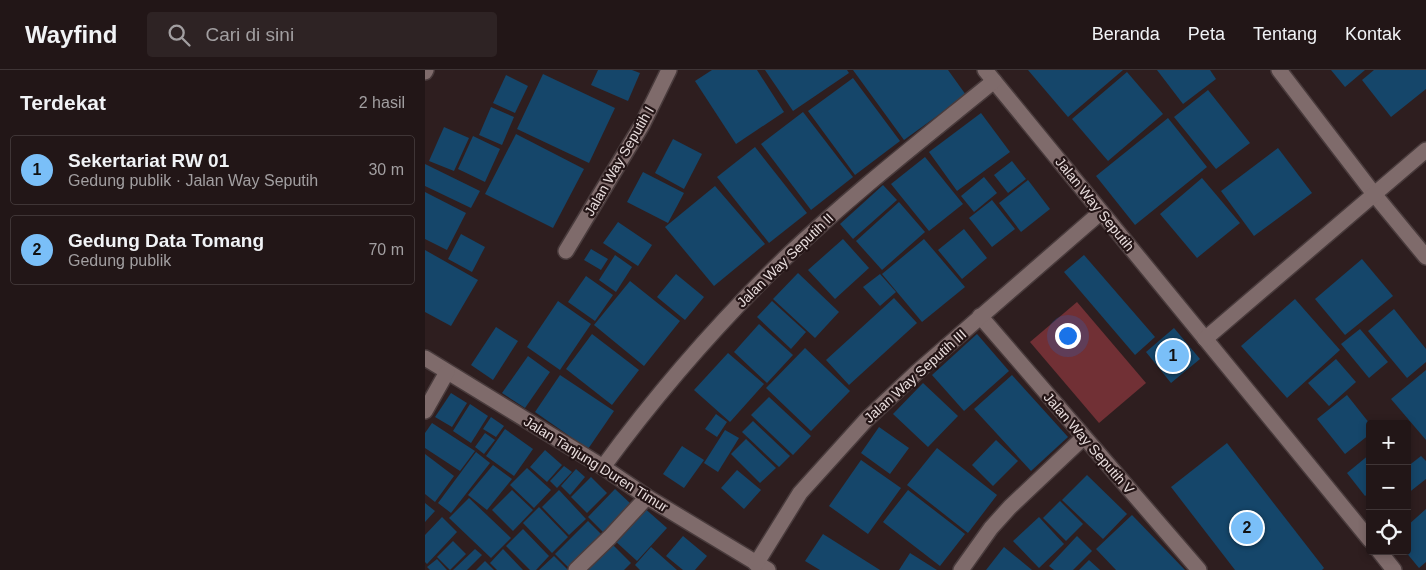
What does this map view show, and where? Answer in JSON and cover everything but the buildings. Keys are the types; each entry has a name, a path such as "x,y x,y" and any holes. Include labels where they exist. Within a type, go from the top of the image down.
{"street":[{"name":"Jalan Way Seputih I","path":"566,251 642,125 669,70"},
{"path":"1279,70 1373,194 1426,257"},
{"name":"Jalan Way Seputih","path":"989,76 1366,535"},
{"name":"Jalan Way Seputih II","path":"603,466 668,383 733,310 837,210 989,76"},
{"path":"1205,339 1426,150"},
{"name":"Jalan Way Seputih III","path":"762,567 800,493 872,414 980,316 1101,212"},
{"name":"Jalan Way Seputih V","path":"980,316 1199,570"},
{"name":"Jalan Tanjung Duren Timur","path":"425,358 603,466 647,496 762,567"},
{"path":"425,411 447,372"},
{"path":"961,570 991,528 1010,507 1084,437"},
{"path":"576,570 610,537 647,496"},
{"path":"1382,555 1394,570"}],"shaded area":[{"path":"1077,302 1146,383 1099,423 1030,342"}],"place":[{"name":"Sekertariat RW 01","path":"1173,356"},
{"name":"Gedung Data Tomang","path":"1247,528"}]}
